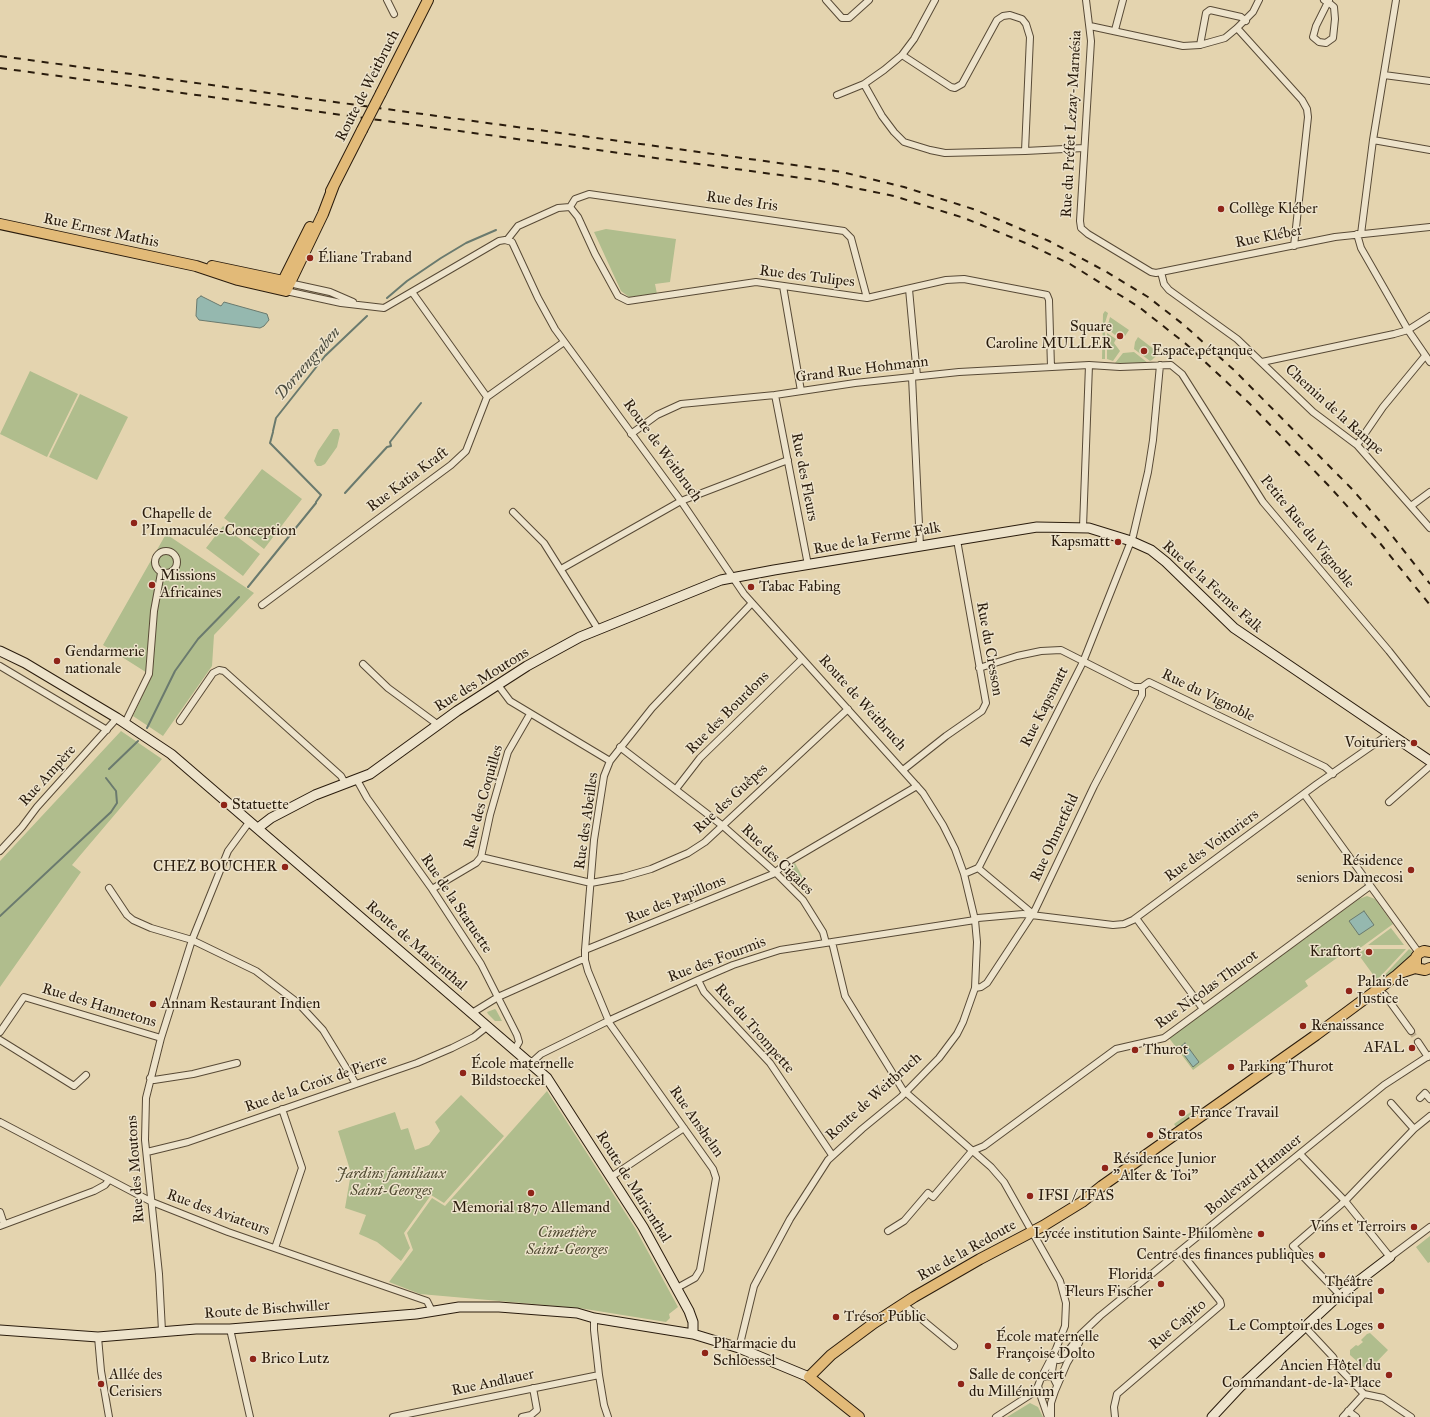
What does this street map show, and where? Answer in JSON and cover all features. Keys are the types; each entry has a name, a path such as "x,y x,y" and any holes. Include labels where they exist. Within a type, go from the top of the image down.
{"main road":[{"name":"Route de Weitbruch","path":"284,286 323,214 334,185 428,0"},
{"name":"Rue Ernest Mathis","path":"0,224 196,266 230,278 284,286"},
{"path":"1425,968 1416,963 1417,956 1424,951 1430,952"},
{"name":"Rue de la Redoute","path":"809,1377 818,1366 847,1342 904,1303 980,1259 1033,1232 1082,1202 1102,1186 1296,1049 1397,975 1417,956"},
{"name":"Rue de la Redoute","path":"1397,975 1411,969 1425,968"},
{"name":"Route de Bischwiller","path":"809,1377 859,1417"}],"street":[{"path":"387,0 394,14"},
{"path":"826,0 842,18 849,18 869,0"},
{"path":"837,95 864,84 902,55 914,39 935,0"},
{"name":"Rue du Préfet Lezay-Marnésia","path":"1086,0 1091,41 1080,221 1082,228 1088,234 1151,272 1161,272"},
{"path":"1115,30 1123,0"},
{"path":"1090,26 1115,30 1183,46 1200,45 1224,38 1238,28 1246,20 1259,0"},
{"path":"1396,0 1359,234 1361,248 1408,330 1430,362"},
{"path":"1327,1 1334,7 1333,38 1326,43 1319,42 1313,37 1327,1"},
{"path":"1200,45 1206,13 1210,10 1246,20"},
{"path":"902,55 951,87 955,88 962,84 997,20 1004,16 1010,15 1022,19 1026,24 1030,37 1025,152"},
{"path":"1238,28 1302,100 1307,108 1308,117 1294,246"},
{"path":"1384,75 1430,81"},
{"path":"864,84 882,116 904,142 930,150 945,153 1025,152 1084,148"},
{"path":"1373,140 1430,150"},
{"name":"Rue des Iris","path":"570,207 575,199 589,194 844,231 851,238 867,298"},
{"path":"284,286 341,303 384,308 499,241 507,240 518,226 558,208 570,207"},
{"name":"Rue des Tulipes","path":"570,207 578,217 595,254 618,296 628,301 756,282 867,298 946,280 964,279 1047,295 1049,300 1051,367"},
{"name":"Rue Kléber","path":"1161,272 1359,234 1430,227"},
{"name":"Route de Weitbruch","path":"507,240 512,242 543,309 564,342 681,501 732,577 752,603 917,786 943,825 955,849 964,874 975,920 977,949 975,988 957,1034 939,1058 905,1092 832,1155 790,1219 754,1286 739,1348"},
{"name":"Chemin de la Rampe","path":"1161,272 1168,290 1231,335 1262,362 1313,412 1357,445 1430,528"},
{"path":"783,286 801,391"},
{"path":"909,289 915,376 920,546"},
{"path":"412,292 487,397 564,342"},
{"path":"1262,362 1408,330 1430,316"},
{"path":"1357,445 1383,407 1425,356"},
{"path":"1083,527 1089,365"},
{"name":"Grand Rue Hohmann","path":"631,434 657,415 681,404 775,395 915,376 1089,365 1106,366"},
{"name":"Rue Kapsmatt","path":"978,868 1083,662 1134,534 1148,472 1153,440 1160,365"},
{"name":"Petite Rue du Vignoble","path":"1106,366 1144,367 1171,365 1180,372 1263,502 1430,703"},
{"name":"Rue des Fleurs","path":"775,395 808,565"},
{"name":"Rue Katia Kraft","path":"262,605 451,465 466,451 487,397"},
{"path":"561,569 681,501 788,460"},
{"path":"1411,506 1430,492"},
{"path":"513,512 544,543 598,628"},
{"name":"Rue de la Ferme Falk","path":"732,577 1030,528 1083,527 1131,541 1151,550 1166,562 1234,628 1430,761"},
{"name":"Rue du Cresson","path":"903,770 946,736 982,711 986,703 957,540"},
{"path":"125,723 149,674 154,611 157,586 161,572"},
{"name":"Rue des Moutons","path":"258,828 279,814 328,789 357,780 374,771 438,724 498,685 580,637 598,628 732,577"},
{"name":"Rue des Abeilles","path":"608,1020 585,960 594,840 604,776 610,761 652,708 752,603"},
{"name":"Route de Marienthal","path":"0,644 25,663"},
{"name":"Rue du Vignoble","path":"979,668 1017,656 1041,651 1061,650 1134,687 1142,687 1149,682 1325,767 1333,774"},
{"name":"Route de Marienthal","path":"0,651 25,663 117,718 171,754 531,1062 552,1084 643,1227 677,1288 693,1322 693,1334"},
{"name":"Rue des Bourdons","path":"676,789 700,758 802,659"},
{"path":"363,664 388,688 438,724"},
{"path":"0,666 107,730"},
{"path":"180,721 213,673 219,670 224,671 341,776 345,784"},
{"path":"498,685 510,701 610,761"},
{"name":"Rue Ohmetfeld","path":"975,988 981,987 987,983 1033,914 1094,786 1142,695 1142,687"},
{"name":"Rue des Guêpes","path":"591,883 623,877 652,869 688,853 705,842 848,709"},
{"name":"Rue des Coquilles","path":"432,889 476,863 481,857 490,815 508,752 530,714"},
{"name":"Rue Ampère","path":"0,851 117,718"},
{"name":"Rue des Voituriers","path":"975,920 978,918 1033,914 1112,925 1124,924 1136,918 1304,794 1390,734"},
{"name":"Rue des Cigales","path":"620,747 723,826 775,872 803,900 829,942 845,996 905,1092 991,1167 1008,1186 1060,1281 1065,1296 1067,1310 1065,1326 1055,1357"},
{"path":"1389,802 1430,766"},
{"name":"Rue de la Statuette","path":"357,780 366,798 432,889 480,964 517,1035 519,1042 515,1049"},
{"name":"Rue des Papillons","path":"585,950 702,904 775,872 788,862 917,786"},
{"path":"1304,794 1370,886 1417,956"},
{"name":"Rue des Moutons","path":"162,1332 159,1274 145,1140 146,1098 161,1038 192,940 228,851 250,821"},
{"path":"481,857 591,883"},
{"path":"964,874 978,868 1033,914"},
{"name":"Rue Nicolas Thurot","path":"972,1151 984,1146 1116,1049 1160,1040 1370,886"},
{"path":"109,888 127,915 133,920 151,928 192,940 256,971 298,1003 323,1030 356,1084"},
{"path":"1136,918 1202,1009"},
{"name":"Rue des Fourmis","path":"531,1062 541,1054 608,1020 698,980 756,957 780,950 975,920"},
{"path":"472,1013 498,997 581,960 585,960"},
{"name":"Rue du Trompette","path":"698,980 704,992 770,1063 832,1155"},
{"path":"1385,995 1411,1031"},
{"name":"Rue des Hannetons","path":"0,1032 24,997 161,1038"},
{"name":"Rue Anshelm","path":"608,1020 713,1169 716,1178 700,1270 695,1278 677,1288"},
{"name":"Rue de la Croix de Pierre","path":"147,1152 188,1142 418,1063 474,1037 488,1026"},
{"path":"0,1040 74,1086 86,1075"},
{"path":"1418,1042 1429,1056"},
{"name":"Boulevard Hanauer","path":"1047,1366 1055,1357 1064,1357 1081,1334 1097,1319 1180,1251 1384,1086 1429,1056"},
{"path":"150,1078 154,1080 193,1074 237,1063"},
{"path":"1420,1098 1425,1093 1430,1099"},
{"path":"1391,1103 1414,1129"},
{"path":"275,1248 302,1168 282,1109"},
{"path":"1340,1295 1293,1246 1345,1201 1414,1129 1430,1116"},
{"name":"Rue des Aviateurs","path":"0,1122 152,1202 228,1232 427,1301 432,1311"},
{"path":"611,1177 684,1128"},
{"path":"888,1231 904,1221 928,1193 932,1197 972,1151"},
{"path":"1300,1154 1345,1201 1388,1261"},
{"path":"0,1212 2,1225 94,1191 105,1185 109,1180"},
{"path":"1212,1417 1232,1395 1340,1295 1388,1261 1430,1227"},
{"name":"Rue Capito","path":"1115,1417 1114,1407 1117,1394 1221,1305 1220,1301 1180,1251"},
{"path":"904,1303 954,1346"},
{"name":"Route de Bischwiller","path":"0,1330 98,1337 230,1329 481,1306 536,1310 693,1334 739,1348 791,1369 804,1377 809,1377"},
{"path":"594,1318 599,1375 604,1405 608,1417"},
{"name":"Boulevard Hanauer","path":"1056,1385 1077,1345 1097,1319"},
{"path":"1305,1327 1336,1361 1339,1368 1364,1394 1383,1398 1412,1417"},
{"path":"230,1329 250,1417"},
{"path":"98,1337 101,1371 109,1417"},
{"path":"996,1417 1033,1393 1038,1388 1047,1366 1055,1357"},
{"path":"1050,1417 1052,1399 1056,1385 1052,1370 1055,1357"},
{"name":"Rue Andlauer","path":"393,1417 409,1415 599,1375"},
{"path":"1041,1378 1047,1376 1056,1385"},
{"path":"1038,1388 1045,1395 1051,1395 1056,1385"},
{"path":"522,1417 531,1415 537,1410 533,1388"},
{"path":"1038,1388 1041,1400 1050,1417"},
{"path":"1343,1417 1364,1394"},
{"path":"1205,1417 1232,1395"},
{"path":"1348,1411 1356,1417"}],"green space":[{"path":"606,229 676,239 670,282 655,284 657,294 629,297 621,291 594,232"},
{"path":"1105,311 1108,313 1105,323 1105,359 1102,359 1103,314"},
{"path":"1110,317 1129,330 1125,336 1115,335 1107,328"},
{"path":"1107,333 1116,339 1114,343 1120,351 1113,361 1107,359"},
{"path":"1138,337 1155,350 1156,356 1152,360 1150,361 1134,349 1135,342"},
{"path":"1134,352 1148,363 1115,363 1123,353"},
{"path":"30,371 78,394 47,457 0,434"},
{"path":"80,394 128,417 97,480 49,457"},
{"path":"333,429 338,429 340,434 337,447 325,464 317,466 314,461 318,451"},
{"path":"262,469 302,499 264,549 224,518"},
{"path":"223,526 260,554 243,576 206,548"},
{"path":"166,534 254,593 214,635 212,666 163,736 133,716 152,676 103,645"},
{"path":"121,731 162,759 72,865 81,872 0,987 0,861"},
{"path":"795,863 809,889 807,892 801,890 786,875 788,867"},
{"path":"1367,896 1375,899 1393,924 1356,951 1352,947 1305,981 1308,986 1193,1070 1169,1038 1359,899"},
{"path":"1391,928 1404,945 1368,945"},
{"path":"1365,949 1406,949 1377,980 1358,954"},
{"path":"1409,949 1412,951 1410,960 1379,983 1378,982"},
{"path":"495,1009 502,1021 495,1021 488,1014 487,1012"},
{"name":"Cimetière Saint-Georges","path":"547,1091 635,1228 678,1307 669,1314 670,1318 666,1322 579,1308 420,1294 389,1282 413,1250 407,1233 432,1198 445,1206"},
{"name":"Jardins familiaux Saint-Georges","path":"461,1095 504,1136 444,1203 431,1195 404,1233 410,1248 401,1261 377,1242 359,1234 366,1215 345,1208 351,1173 338,1131 395,1112 401,1130 408,1128 415,1150 429,1145 440,1131 435,1122"},
{"path":"1196,1108 1199,1112 1177,1128 1174,1124"},
{"path":"1430,1236 1430,1262 1428,1263 1416,1247"},
{"path":"1370,1333 1388,1350 1368,1371 1350,1355 1350,1350 1363,1342 1361,1340"},
{"path":"1030,1403 1038,1407 1043,1417 1007,1417"}],"water":[{"path":"201,296 221,306 224,302 267,314 269,320 260,328 199,320 196,316 197,299"},
{"path":"1364,911 1374,925 1359,935 1349,921"},
{"path":"1185,1043 1199,1062 1193,1067 1179,1048"}],"waterway":[{"name":"Dornengraben","path":"387,298 407,281 441,258 466,243 496,230"},
{"name":"Dornengraben","path":"273,431 276,418 325,356 367,316"},
{"path":"345,493 387,447 391,446 390,442 421,403"},
{"name":"Dornengraben","path":"273,432 270,443 321,495 316,502"},
{"name":"Dornengraben","path":"248,587 316,503"},
{"path":"147,728 175,671 198,639 239,597"},
{"path":"109,769 138,741"},
{"path":"0,916 111,812 117,803 116,791 106,778"}],"tunnel":[{"path":"1411,1031 1418,1042"}],"railway":[{"path":"0,56 842,172 904,187 976,210 1049,241 1105,271 1148,297 1184,325 1235,371 1351,488 1386,528 1430,584"},
{"path":"0,68 816,180 894,196 964,218 1028,244 1070,264 1139,307 1186,344 1249,403 1329,486 1375,537 1430,605"}],"place":[{"name":"Collège Kléber","path":"1221,209"},
{"name":"Éliane Traband","path":"310,258"},
{"name":"Square Caroline MULLER","path":"1120,336"},
{"name":"Espace pétanque","path":"1144,351"},
{"name":"Chapelle de l'Immaculée-Conception","path":"134,523"},
{"name":"Kapsmatt","path":"1118,542"},
{"name":"Missions Africaines","path":"152,585"},
{"name":"Tabac Fabing","path":"751,587"},
{"name":"Gendarmerie nationale","path":"57,661"},
{"name":"Voituriers","path":"1414,743"},
{"name":"Statuette","path":"224,805"},
{"name":"CHEZ BOUCHER","path":"285,867"},
{"name":"Résidence seniors Damecosi","path":"1411,870"},
{"name":"Kraftort","path":"1369,952"},
{"name":"Palais de Justice","path":"1349,991"},
{"name":"Annam Restaurant Indien","path":"153,1004"},
{"name":"Renaissance","path":"1303,1026"},
{"name":"AFAL","path":"1412,1048"},
{"name":"Thurot","path":"1135,1050"},
{"name":"Parking Thurot","path":"1231,1067"},
{"name":"École maternelle Bildstoeckel","path":"463,1073"},
{"name":"France Travail","path":"1182,1113"},
{"name":"Stratos","path":"1150,1135"},
{"name":"Résidence Junior \"Alter & Toi\"","path":"1105,1168"},
{"name":"Memorial 1870 Allemand","path":"531,1193"},
{"name":"IFSI / IFAS","path":"1030,1196"},
{"name":"Vins et Terroirs","path":"1414,1227"},
{"name":"Lycée institution Sainte-Philomène","path":"1261,1234"},
{"name":"Centre des finances publiques","path":"1322,1255"},
{"name":"Florida Fleurs Fischer","path":"1161,1284"},
{"name":"Théâtre municipal","path":"1381,1291"},
{"name":"Trésor Public","path":"836,1317"},
{"name":"Le Comptoir des Loges","path":"1381,1326"},
{"name":"École maternelle Françoise Dolto","path":"988,1346"},
{"name":"Pharmacie du Schloessel","path":"705,1353"},
{"name":"Brico Lutz","path":"253,1359"},
{"name":"Ancien Hôtel du Commandant-de-la-Place","path":"1389,1375"},
{"name":"Allée des Cerisiers","path":"101,1384"},
{"name":"Salle de concert du Millénium","path":"961,1384"}]}
